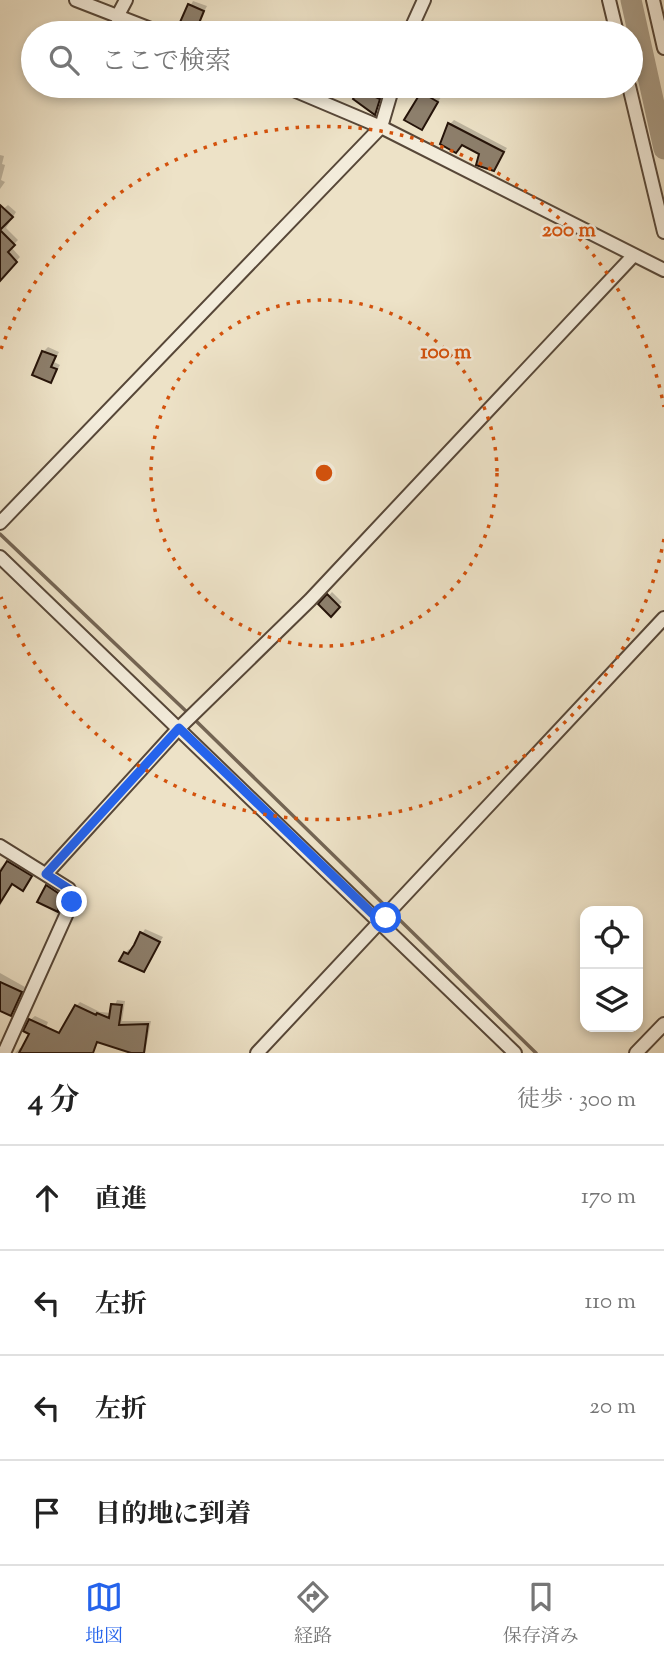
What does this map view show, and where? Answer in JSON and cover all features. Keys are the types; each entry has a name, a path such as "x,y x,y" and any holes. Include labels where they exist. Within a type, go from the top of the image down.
{"street":[{"path":"76,0 128,21"},
{"path":"117,17 126,0"},
{"path":"414,21 424,0"},
{"path":"609,0 614,21"},
{"path":"653,0 664,48"},
{"path":"312,98 381,127 664,270"},
{"path":"1,522 381,127 389,98"},
{"path":"632,98 664,232"},
{"path":"46,874 182,725 310,600 633,256"},
{"path":"0,557 182,725 384,920 515,1053"},
{"path":"257,1053 664,618"},
{"path":"0,846 69,889 72,902 4,1053"},
{"path":"636,1053 664,1024"}],"building":[{"path":"188,4 204,11 200,21 181,21"},
{"path":"417,98 431,98 438,102 422,130 404,120"},
{"path":"353,99 380,99 375,115"},
{"path":"448,123 504,152 494,171 476,165 479,154 462,145 456,153 440,144"},
{"path":"0,205 13,217 0,230"},
{"path":"0,230 15,245 8,252 17,262 0,281"},
{"path":"42,351 56,356 51,367 57,369 51,383 32,375"},
{"path":"327,594 340,607 331,617 318,604"},
{"path":"7,861 32,876 23,891 12,884 0,903 0,872"},
{"path":"46,885 61,895 58,912 37,902"},
{"path":"140,932 160,942 144,972 119,961 124,952 128,954"},
{"path":"0,982 22,992 11,1016 0,1011"},
{"path":"111,1004 122,1005 119,1025 148,1024 144,1053 131,1053 97,1042 93,1053 19,1053 29,1034 23,1031 29,1019 59,1033 75,1005 109,1018"}],"waterway":[{"path":"631,0 636,21"},
{"path":"643,54 664,149"},
{"path":"0,534 189,714"},
{"path":"194,719 536,1053"}],"route":[{"path":"72,902 69,889 46,874 179,728 381,922 386,918"}]}
